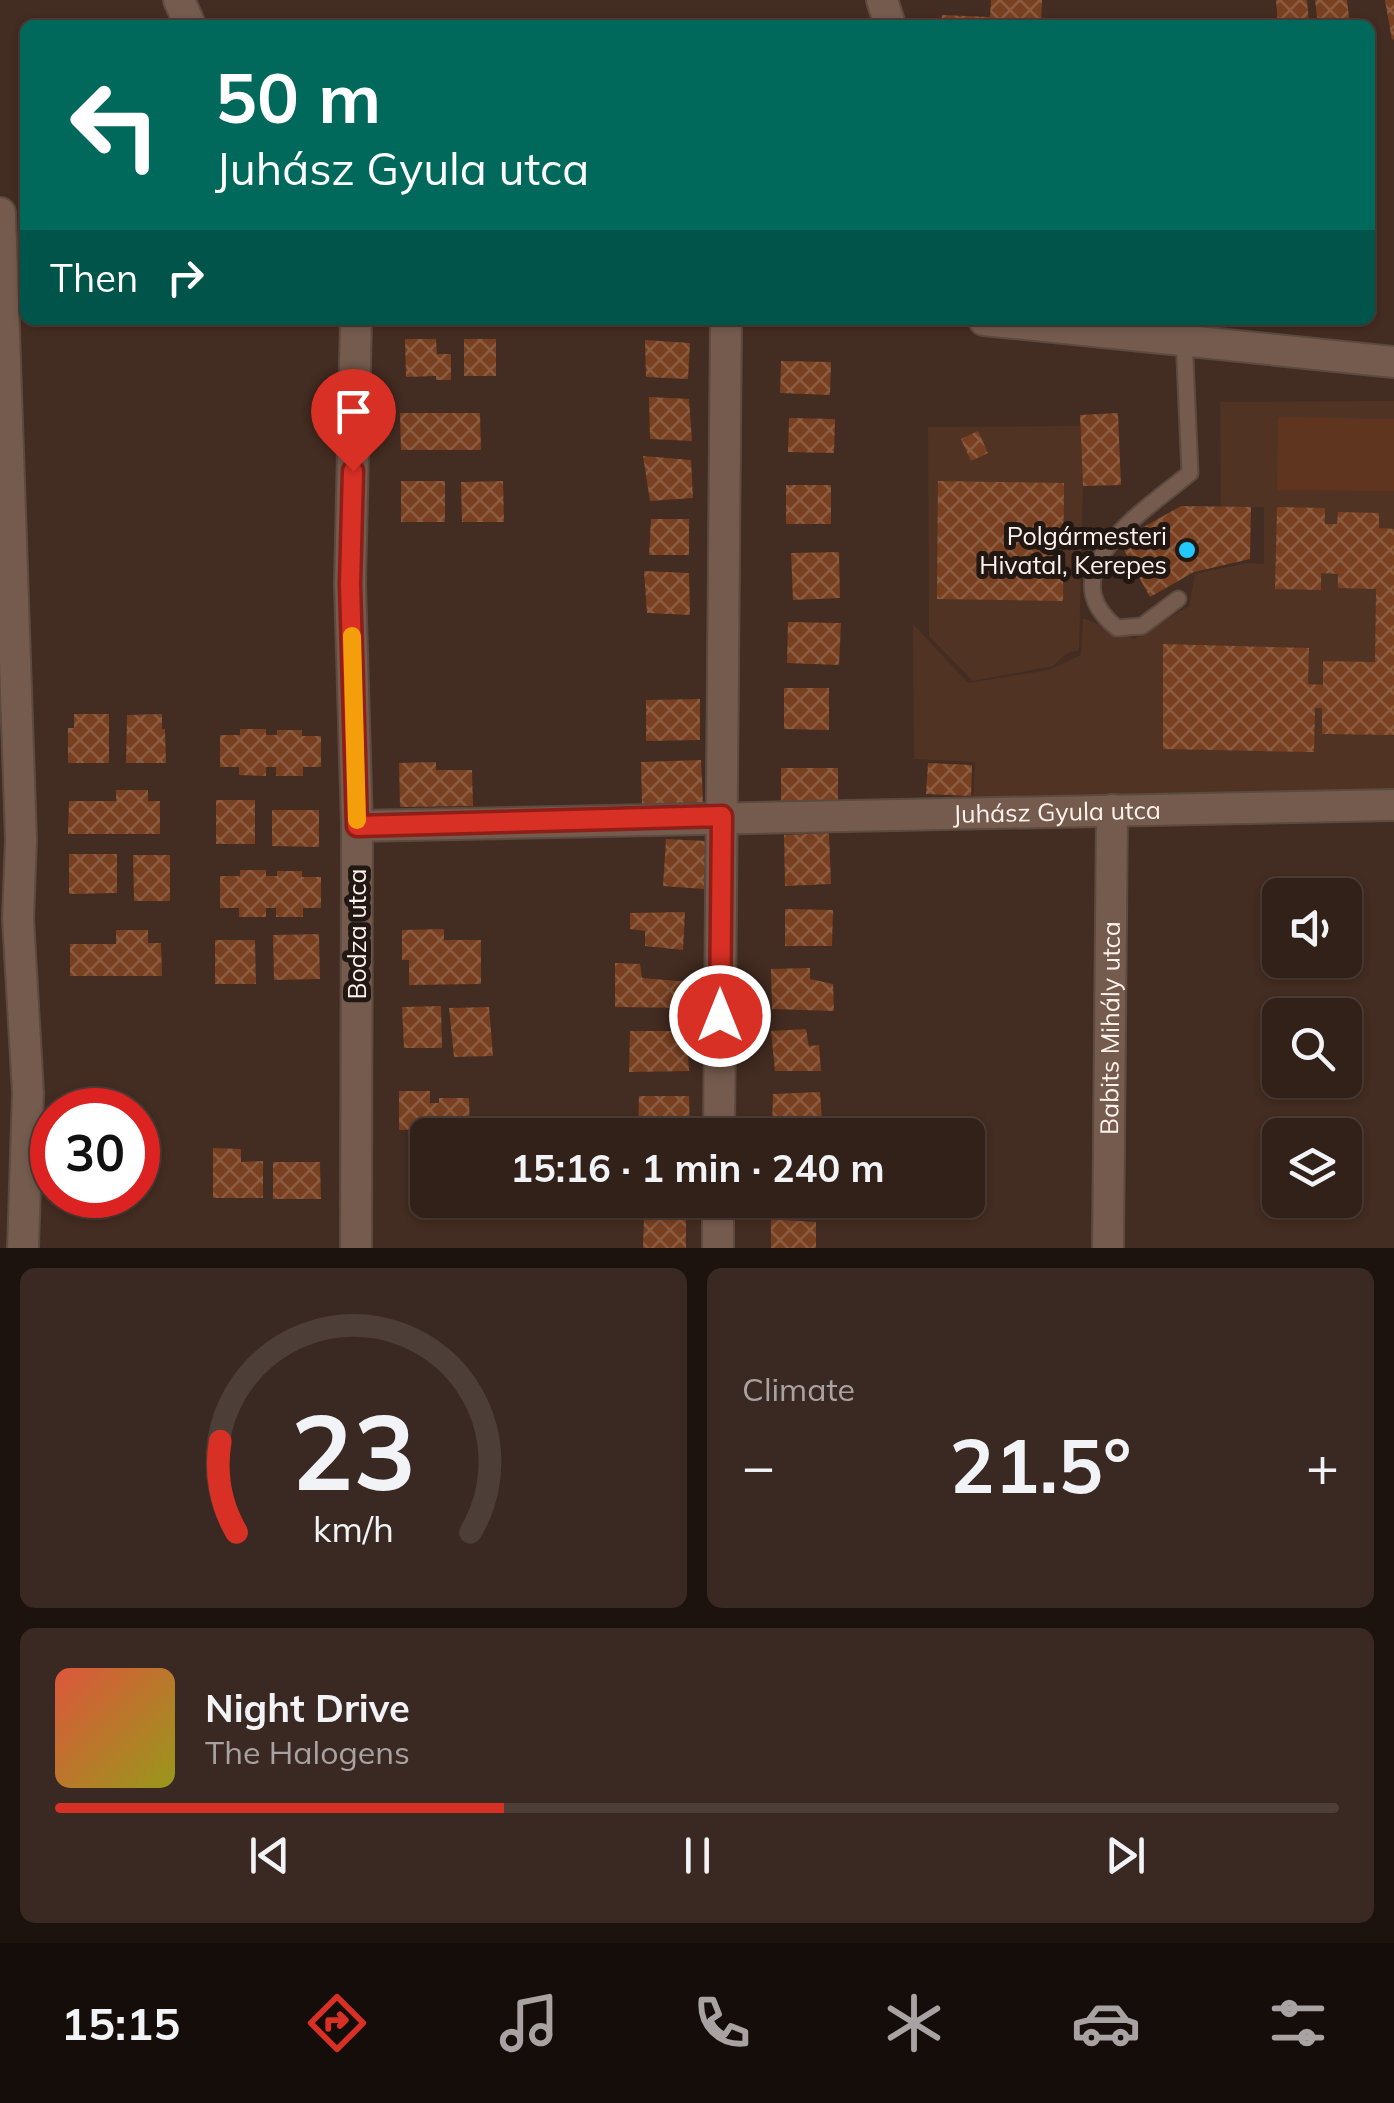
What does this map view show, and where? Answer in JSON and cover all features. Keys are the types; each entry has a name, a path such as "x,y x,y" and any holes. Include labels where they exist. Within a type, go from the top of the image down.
{"street":[{"path":"0,213 9,762 18,918 14,1094 23,1248"},
{"name":"Bodza utca","path":"356,325 350,584 357,826 356,1248"},
{"path":"719,1118 726,325"},
{"path":"1068,325 1394,362"},
{"name":"Juhász Gyula utca","path":"357,826 1394,805"},
{"name":"Babits Mihály utca","path":"1108,1248 1112,810"},
{"path":"718,1218 718,1248"}],"lane":[{"path":"1178,599 1142,626 1117,628 1100,614 1092,592 1093,574 1104,548 1190,473 1184,338"}],"shaded area":[{"path":"1394,401 1394,792 1163,794 973,804 975,762 914,759 913,624 968,683 1049,670 1081,655 1083,618 1134,639 1189,606 1195,574 1247,563 1264,564 1264,507 1221,507 1220,402"},
{"path":"1278,417 1394,419 1394,491 1277,490"},
{"path":"1080,426 1083,486 1079,650 1066,654 1053,666 973,681 929,636 928,427"}],"building":[{"path":"991,0 1042,0 1041,20 942,20 942,15 990,17"},
{"path":"1276,0 1307,0 1309,20 1278,20"},
{"path":"1315,0 1347,0 1349,20 1317,20"},
{"path":"1385,0 1394,0 1392,40"},
{"path":"405,339 436,339 437,354 451,354 451,380 406,377"},
{"path":"464,339 496,339 496,376 464,376"},
{"path":"645,340 690,343 688,379 646,377"},
{"path":"781,361 831,362 830,395 780,393"},
{"path":"649,397 689,399 692,441 650,439"},
{"path":"400,413 480,413 481,450 401,450"},
{"path":"1118,413 1121,485 1083,486 1080,415"},
{"path":"789,418 835,419 834,453 788,452"},
{"path":"978,431 988,453 971,461 961,439"},
{"path":"643,456 691,460 693,498 650,501"},
{"path":"401,481 445,481 445,522 401,522"},
{"path":"503,481 504,522 462,522 461,482"},
{"path":"938,481 1064,483 1063,601 937,599"},
{"path":"786,485 831,485 831,524 786,524"},
{"name":"Polgármesteri Hivatal, Kerepes","path":"1181,506 1251,507 1250,559 1194,572 1150,597 1119,541"},
{"path":"1277,507 1325,508 1325,524 1337,524 1338,512 1379,513 1379,528 1394,529 1394,735 1322,734 1322,708 1315,708 1314,752 1163,749 1163,644 1309,648 1308,684 1323,685 1323,661 1375,662 1376,589 1338,588 1338,574 1321,573 1321,590 1275,589"},
{"path":"651,519 689,519 689,555 649,555"},
{"path":"839,552 840,598 793,600 791,553"},
{"path":"644,571 689,573 690,615 647,613"},
{"path":"788,622 841,623 839,665 787,663"},
{"path":"784,688 829,688 829,730 784,729"},
{"path":"700,699 700,740 646,741 646,700"},
{"path":"74,714 109,714 109,763 68,763 68,728 74,728"},
{"path":"162,714 166,763 126,763 127,715"},
{"path":"240,729 266,729 266,735 277,735 277,730 302,730 302,736 321,736 321,767 303,767 303,776 276,776 276,767 266,767 266,776 239,775 239,767 220,767 220,735 240,735"},
{"path":"701,760 703,802 642,805 641,762"},
{"path":"436,762 436,770 472,770 473,806 400,807 399,763"},
{"path":"928,763 972,765 971,796 926,794"},
{"path":"781,768 838,768 838,802 781,802"},
{"path":"116,790 148,790 148,801 160,801 160,834 68,834 69,801 116,801"},
{"path":"216,800 255,800 255,844 216,844"},
{"path":"272,810 319,810 319,847 272,846"},
{"path":"829,833 831,884 785,886 784,835"},
{"path":"666,839 706,841 704,889 663,886"},
{"path":"69,854 117,854 117,893 69,894"},
{"path":"133,855 170,855 170,901 134,901"},
{"path":"240,870 266,870 266,876 277,876 277,871 302,871 302,877 321,877 321,908 303,908 303,917 276,917 276,908 266,908 266,917 239,917 239,908 220,908 220,876 240,876"},
{"path":"785,909 833,910 832,946 785,946"},
{"path":"685,912 683,950 645,946 645,931 630,929 630,913"},
{"path":"444,929 444,940 481,940 481,984 409,985 409,960 402,960 402,930"},
{"path":"116,930 148,930 148,943 161,943 162,976 70,976 70,944 116,944"},
{"path":"319,934 320,979 274,980 273,935"},
{"path":"215,940 255,940 256,984 215,984"},
{"path":"615,963 640,964 642,978 690,982 691,1008 615,1007"},
{"path":"810,968 810,979 833,984 834,1011 772,1009 771,969"},
{"path":"441,1006 442,1048 404,1048 402,1007"},
{"path":"489,1007 493,1056 454,1057 449,1008"},
{"path":"806,1029 809,1046 819,1045 821,1071 775,1071 771,1031"},
{"path":"630,1031 687,1031 689,1071 629,1072"},
{"path":"399,1091 430,1091 430,1103 439,1103 439,1098 469,1098 470,1118 410,1118 410,1130 399,1130"},
{"path":"820,1092 822,1118 772,1118 773,1094"},
{"path":"639,1096 689,1096 690,1118 638,1118"},
{"path":"213,1148 241,1149 241,1162 263,1161 263,1198 213,1198"},
{"path":"273,1162 320,1162 321,1199 273,1199"},
{"path":"644,1218 686,1219 686,1248 643,1248"},
{"path":"771,1219 816,1222 816,1248 771,1248"}],"slow traffic":[{"path":"352,636 357,820"}],"place":[{"name":"Polgármesteri Hivatal, Kerepes","path":"1187,550"}],"route":[{"path":"353,471 350,584 357,826 722,816 720,1016"}]}
